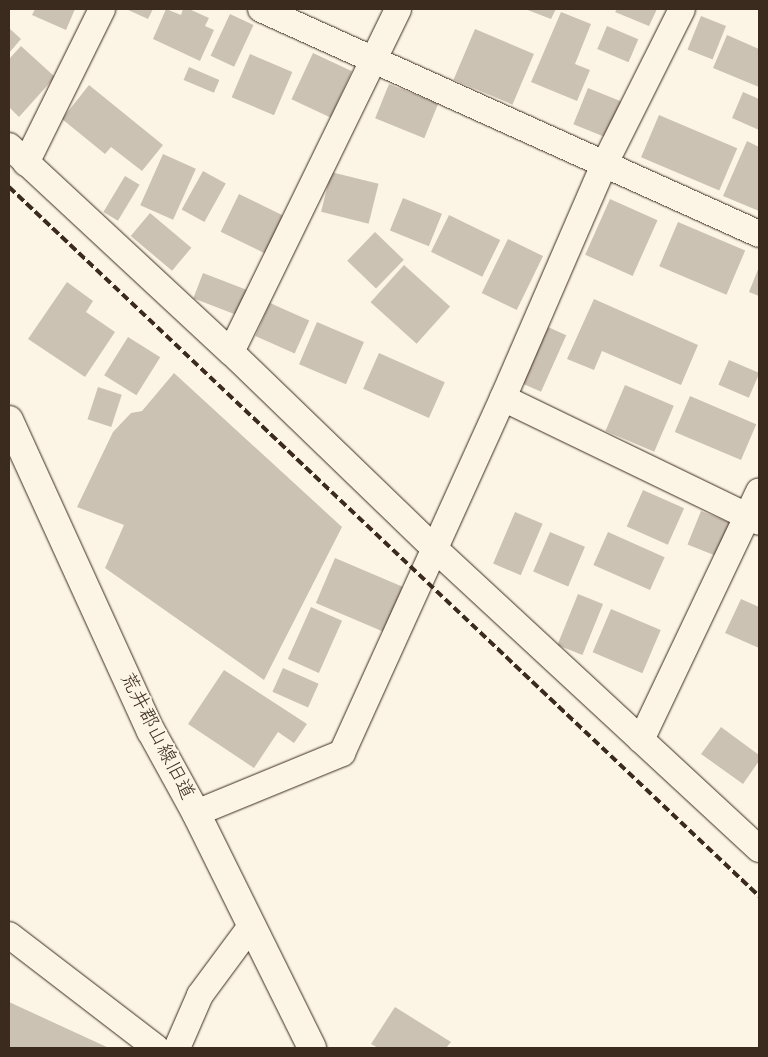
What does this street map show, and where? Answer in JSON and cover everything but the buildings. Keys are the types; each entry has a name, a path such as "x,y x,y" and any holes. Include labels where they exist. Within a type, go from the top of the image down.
{"street":[{"path":"102,9 17,154 231,352 434,548 759,849"},
{"path":"261,9 759,234"},
{"path":"231,352 398,9"},
{"path":"196,813 342,753 503,398 604,165 682,9"},
{"path":"503,398 754,519"},
{"name":"荒井郡山線旧道","path":"9,420 151,731 196,813 312,1048"},
{"path":"641,740 754,519 759,492"},
{"path":"177,1048 200,995 251,926"},
{"path":"9,935 156,1048"}],"railway":[{"path":"9,187 759,896"}]}
